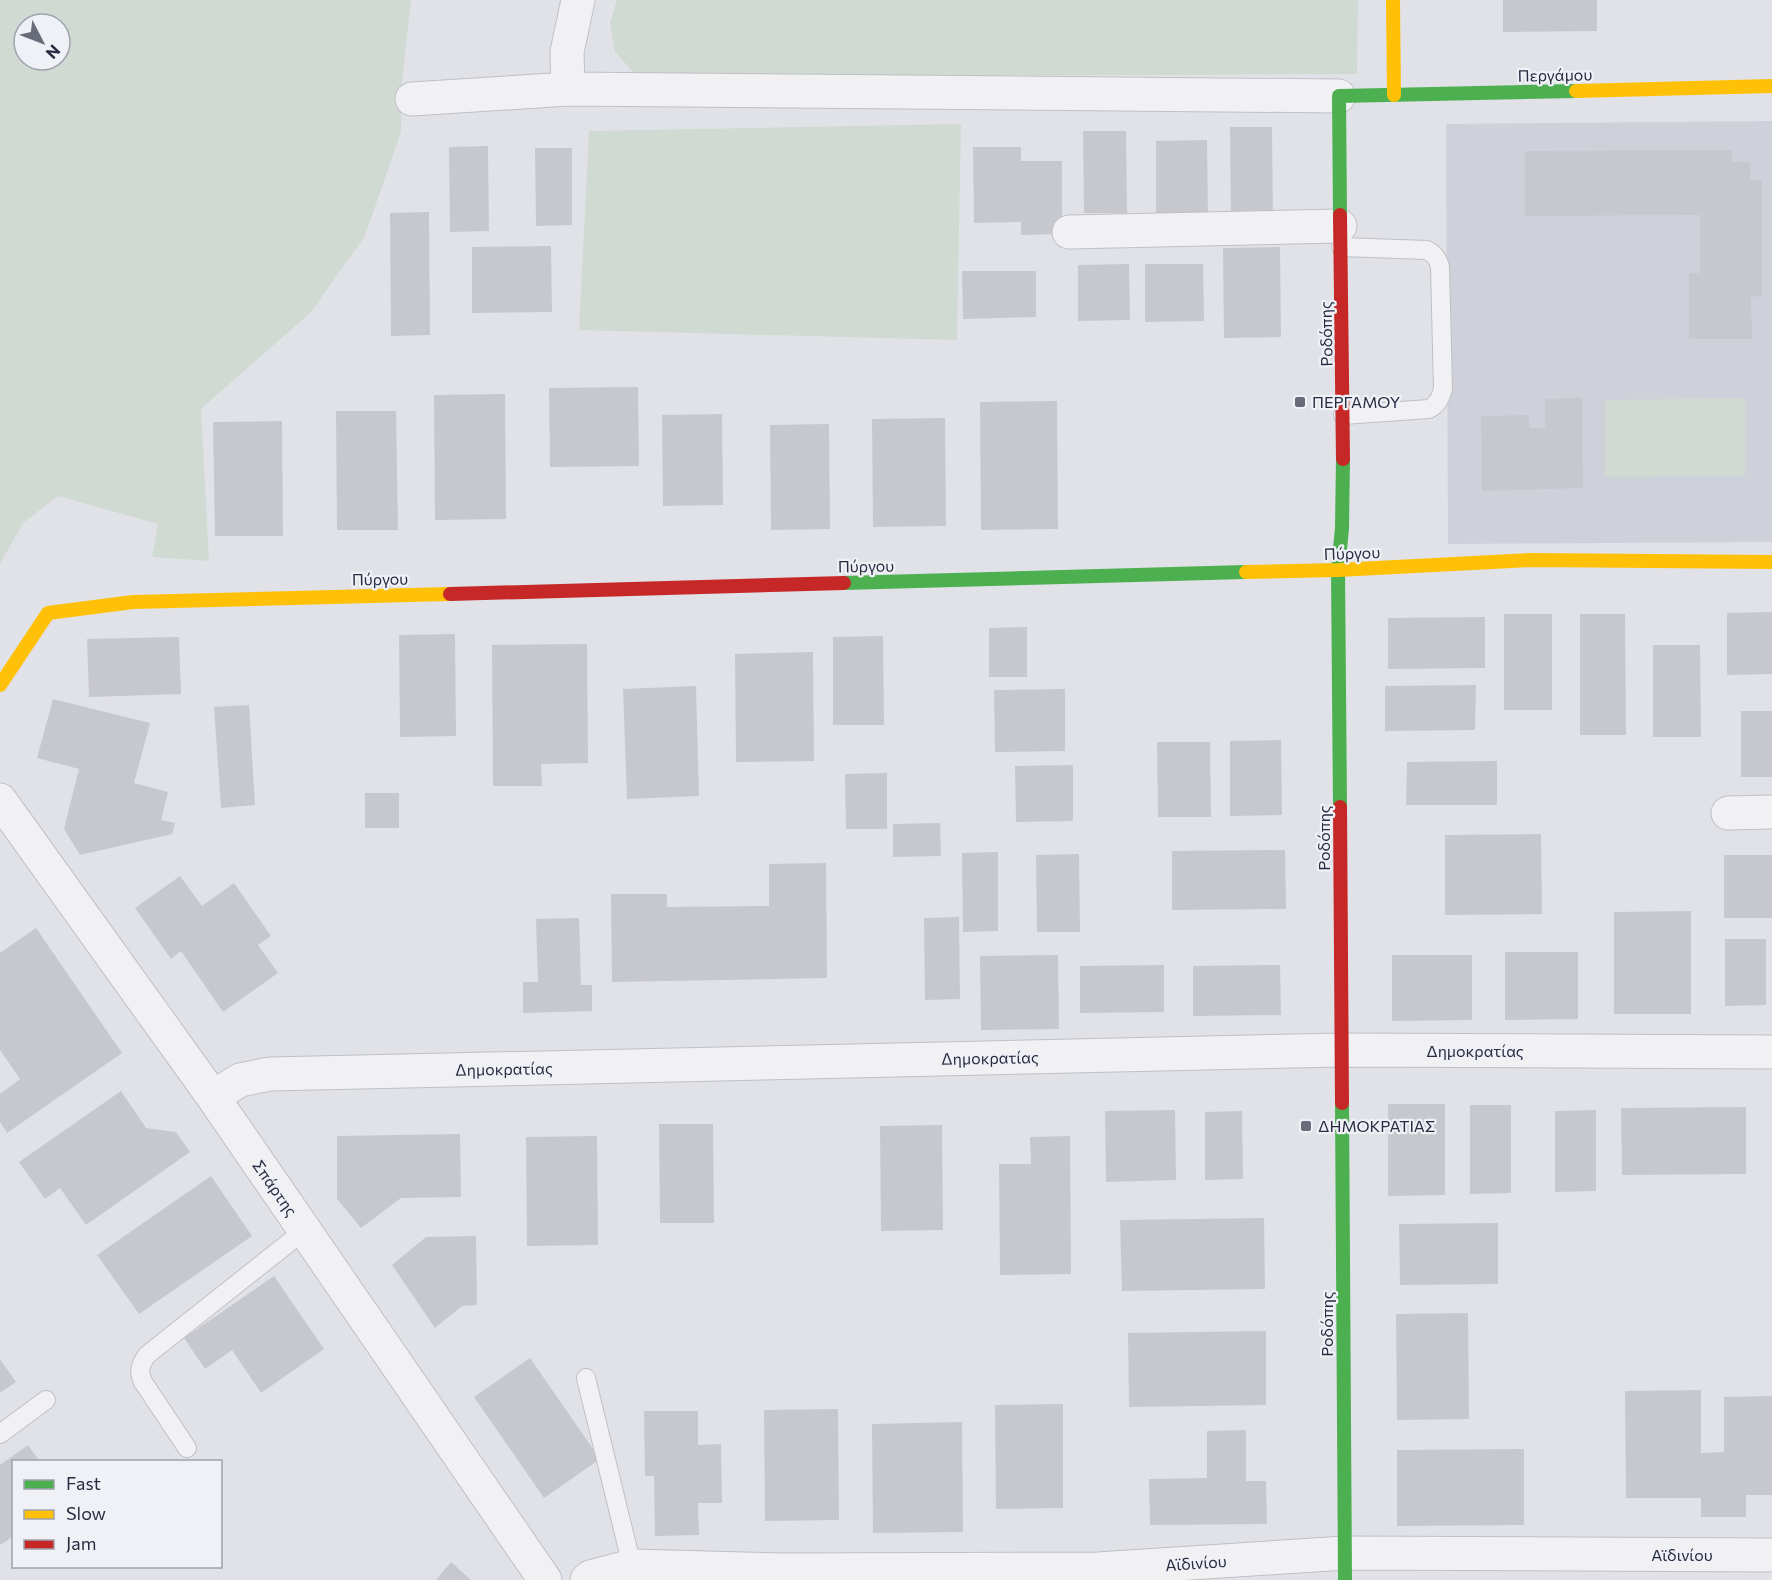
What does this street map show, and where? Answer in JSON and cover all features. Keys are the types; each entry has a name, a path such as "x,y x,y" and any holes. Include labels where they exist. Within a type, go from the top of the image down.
{"street":[{"path":"568,89 567,52 578,0"},
{"path":"1393,0 1394,95"},
{"name":"Περγάμου","path":"1339,96 1772,86"},
{"path":"412,99 568,89 1339,96"},
{"name":"Ροδόπης","path":"1339,96 1343,415 1342,528 1338,570 1345,1567"},
{"path":"1069,232 1341,237"},
{"name":"Πύργου","path":"0,685 48,613 133,602 1338,570 1531,560 1772,562"},
{"name":"Σπάρτης","path":"0,800 213,1097 544,1580"},
{"path":"1728,813 1772,812"},
{"name":"Δημοκρατίας","path":"213,1097 240,1080 270,1074 1342,1050 1772,1052"},
{"name":"Αϊδινίου","path":"587,1580 590,1577 632,1566 781,1575 1098,1575 1772,1555"}],"lane":[{"path":"1341,237 1428,250 1434,254 1440,267 1443,389 1436,406 1429,409 1343,415"},
{"path":"187,1448 143,1382 139,1373 141,1363 147,1355 304,1230"},
{"path":"586,1378 632,1566"},
{"path":"0,1434 46,1400"}],"shaded area":[{"path":"0,0 411,0 401,91 401,132 365,236 311,312 201,409 209,561 152,557 158,524 58,496 23,523 0,564"},
{"path":"617,0 1358,0 1357,74 934,76 668,83 636,75 615,52 610,23"},
{"path":"1772,121 1772,542 1448,544 1446,124"},
{"path":"961,124 957,340 579,330 589,131"},
{"path":"1745,398 1745,476 1605,477 1605,400"}],"building":[{"path":"1503,0 1597,0 1597,31 1503,32"},
{"path":"1230,127 1272,127 1273,225 1231,226"},
{"path":"1083,131 1126,131 1127,213 1084,213"},
{"path":"1207,140 1208,219 1156,220 1156,141"},
{"path":"488,146 489,231 450,232 449,147"},
{"path":"973,147 1021,147 1021,161 1062,161 1062,234 1021,235 1021,222 974,223"},
{"path":"535,148 572,148 572,225 536,226"},
{"path":"1732,150 1732,162 1750,162 1750,180 1762,180 1762,296 1751,297 1752,339 1689,339 1689,273 1700,273 1700,215 1525,216 1525,151"},
{"path":"429,212 430,335 391,336 390,213"},
{"path":"551,246 552,312 472,313 472,247"},
{"path":"1280,247 1281,337 1224,338 1223,248"},
{"path":"1129,264 1130,320 1078,321 1078,265"},
{"path":"1145,264 1203,264 1204,321 1145,322"},
{"path":"962,271 1036,271 1036,317 963,319"},
{"path":"638,387 639,466 550,467 549,388"},
{"path":"505,394 506,519 435,520 434,395"},
{"path":"1582,398 1583,488 1482,491 1481,416 1529,415 1529,428 1545,428 1545,399"},
{"path":"1057,401 1058,529 981,530 980,402"},
{"path":"336,411 396,411 398,530 337,530"},
{"path":"722,414 723,505 663,506 662,415"},
{"path":"945,418 946,526 873,527 872,419"},
{"path":"282,421 283,536 215,536 213,422"},
{"path":"829,424 830,529 771,530 770,425"},
{"path":"1772,612 1772,674 1727,675 1727,613"},
{"path":"1504,614 1552,614 1552,710 1504,710"},
{"path":"1580,614 1625,614 1626,735 1580,735"},
{"path":"1485,617 1485,668 1388,669 1388,618"},
{"path":"1027,627 1027,677 989,677 989,628"},
{"path":"455,634 456,736 400,737 399,635"},
{"path":"883,636 884,725 833,725 833,637"},
{"path":"179,637 181,694 89,697 87,639"},
{"path":"587,644 588,763 541,764 542,786 493,786 492,645"},
{"path":"1653,645 1700,645 1701,737 1653,737"},
{"path":"813,652 814,761 736,762 735,654"},
{"path":"1476,685 1475,730 1385,731 1385,686"},
{"path":"696,686 699,796 627,799 623,689"},
{"path":"1065,689 1065,751 995,752 994,690"},
{"path":"53,699 150,723 134,783 168,792 161,820 175,823 172,834 80,855 64,829 79,769 37,758"},
{"path":"249,705 255,805 221,808 214,707"},
{"path":"1741,711 1772,711 1772,777 1741,777"},
{"path":"1281,740 1282,815 1230,816 1230,741"},
{"path":"1157,742 1210,742 1211,817 1158,817"},
{"path":"1497,761 1497,805 1406,805 1407,762"},
{"path":"1073,765 1073,821 1016,822 1015,766"},
{"path":"887,773 887,829 846,829 845,774"},
{"path":"365,793 399,793 399,828 365,828"},
{"path":"940,823 941,856 893,857 893,824"},
{"path":"1541,834 1542,914 1445,915 1445,835"},
{"path":"1285,850 1286,909 1172,910 1172,851"},
{"path":"998,852 998,931 963,932 962,853"},
{"path":"1079,854 1080,932 1037,932 1036,855"},
{"path":"1724,855 1772,855 1772,918 1724,918"},
{"path":"826,863 827,978 612,982 611,894 667,894 667,907 769,906 769,864"},
{"path":"180,876 202,906 234,883 271,936 258,945 278,973 223,1012 181,951 171,959 135,908"},
{"path":"1691,911 1691,1014 1614,1014 1614,912"},
{"path":"959,917 960,999 925,1000 924,918"},
{"path":"579,918 581,985 592,985 592,1011 523,1013 523,982 538,982 536,919"},
{"path":"36,928 122,1053 7,1133 0,1122 0,1094 20,1079 0,1050 0,953"},
{"path":"1725,939 1766,939 1766,1005 1725,1006"},
{"path":"1505,952 1578,952 1578,1019 1505,1020"},
{"path":"1058,955 1059,1029 981,1030 980,956"},
{"path":"1392,955 1472,955 1472,1020 1392,1021"},
{"path":"1164,965 1164,1012 1080,1013 1080,966"},
{"path":"1280,965 1281,1015 1193,1016 1193,966"},
{"path":"121,1091 146,1128 176,1132 190,1152 86,1225 60,1188 45,1199 19,1162"},
{"path":"1388,1104 1445,1104 1445,1195 1388,1196"},
{"path":"1470,1105 1511,1105 1511,1193 1470,1194"},
{"path":"1746,1107 1746,1174 1622,1175 1621,1108"},
{"path":"1175,1110 1176,1180 1106,1182 1105,1111"},
{"path":"1596,1110 1596,1191 1555,1192 1555,1111"},
{"path":"1242,1111 1243,1179 1205,1180 1205,1112"},
{"path":"659,1124 713,1124 714,1223 660,1223"},
{"path":"942,1125 943,1230 881,1231 880,1126"},
{"path":"460,1134 461,1197 401,1198 361,1228 337,1199 337,1136"},
{"path":"597,1136 598,1245 527,1246 526,1137"},
{"path":"1070,1136 1071,1274 1000,1275 999,1164 1031,1164 1030,1137"},
{"path":"211,1176 252,1236 139,1314 97,1255"},
{"path":"1264,1218 1265,1289 1122,1291 1120,1220"},
{"path":"1498,1223 1498,1284 1400,1285 1399,1224"},
{"path":"476,1236 477,1305 462,1306 435,1328 392,1265 426,1237"},
{"path":"274,1276 324,1349 261,1393 232,1350 205,1369 184,1338"},
{"path":"1468,1313 1469,1419 1397,1420 1396,1314"},
{"path":"1266,1331 1266,1405 1129,1407 1128,1333"},
{"path":"530,1358 600,1459 544,1498 474,1397"},
{"path":"0,1359 16,1382 0,1393"},
{"path":"1701,1390 1701,1453 1724,1452 1724,1397 1772,1396 1772,1495 1746,1495 1746,1517 1701,1517 1701,1498 1626,1498 1625,1391"},
{"path":"1063,1404 1063,1508 996,1509 995,1405"},
{"path":"838,1409 839,1520 765,1521 764,1410"},
{"path":"644,1411 698,1411 698,1445 721,1444 722,1503 698,1503 699,1535 655,1536 654,1476 645,1476"},
{"path":"962,1422 963,1532 873,1533 872,1424"},
{"path":"1246,1430 1246,1481 1266,1481 1267,1524 1150,1525 1149,1479 1207,1478 1207,1431"},
{"path":"28,1445 39,1460 12,1460 12,1537 0,1545 0,1465"},
{"path":"1524,1449 1524,1525 1397,1526 1397,1450"},
{"path":"451,1562 471,1580 436,1580"}],"traffic: fast":[{"path":"1340,215 1339,96 1576,91"},
{"path":"1340,807 1338,570 1342,528 1343,459"},
{"path":"844,583 1246,572"},
{"path":"1342,1103 1345,1580"}],"traffic: slow":[{"path":"1393,0 1394,95"},
{"path":"1576,91 1772,86"},
{"path":"1246,572 1338,570 1531,560 1772,562"},
{"path":"0,685 48,613 133,602 450,594"}],"traffic: jam":[{"path":"1340,215 1343,459"},
{"path":"450,594 844,583"},
{"path":"1340,807 1342,1103"}],"place":[{"name":"ΠΕΡΓΑΜΟΥ","path":"1300,402"},
{"name":"ΔΗΜΟΚΡΑΤΙΑΣ","path":"1306,1126"}]}
